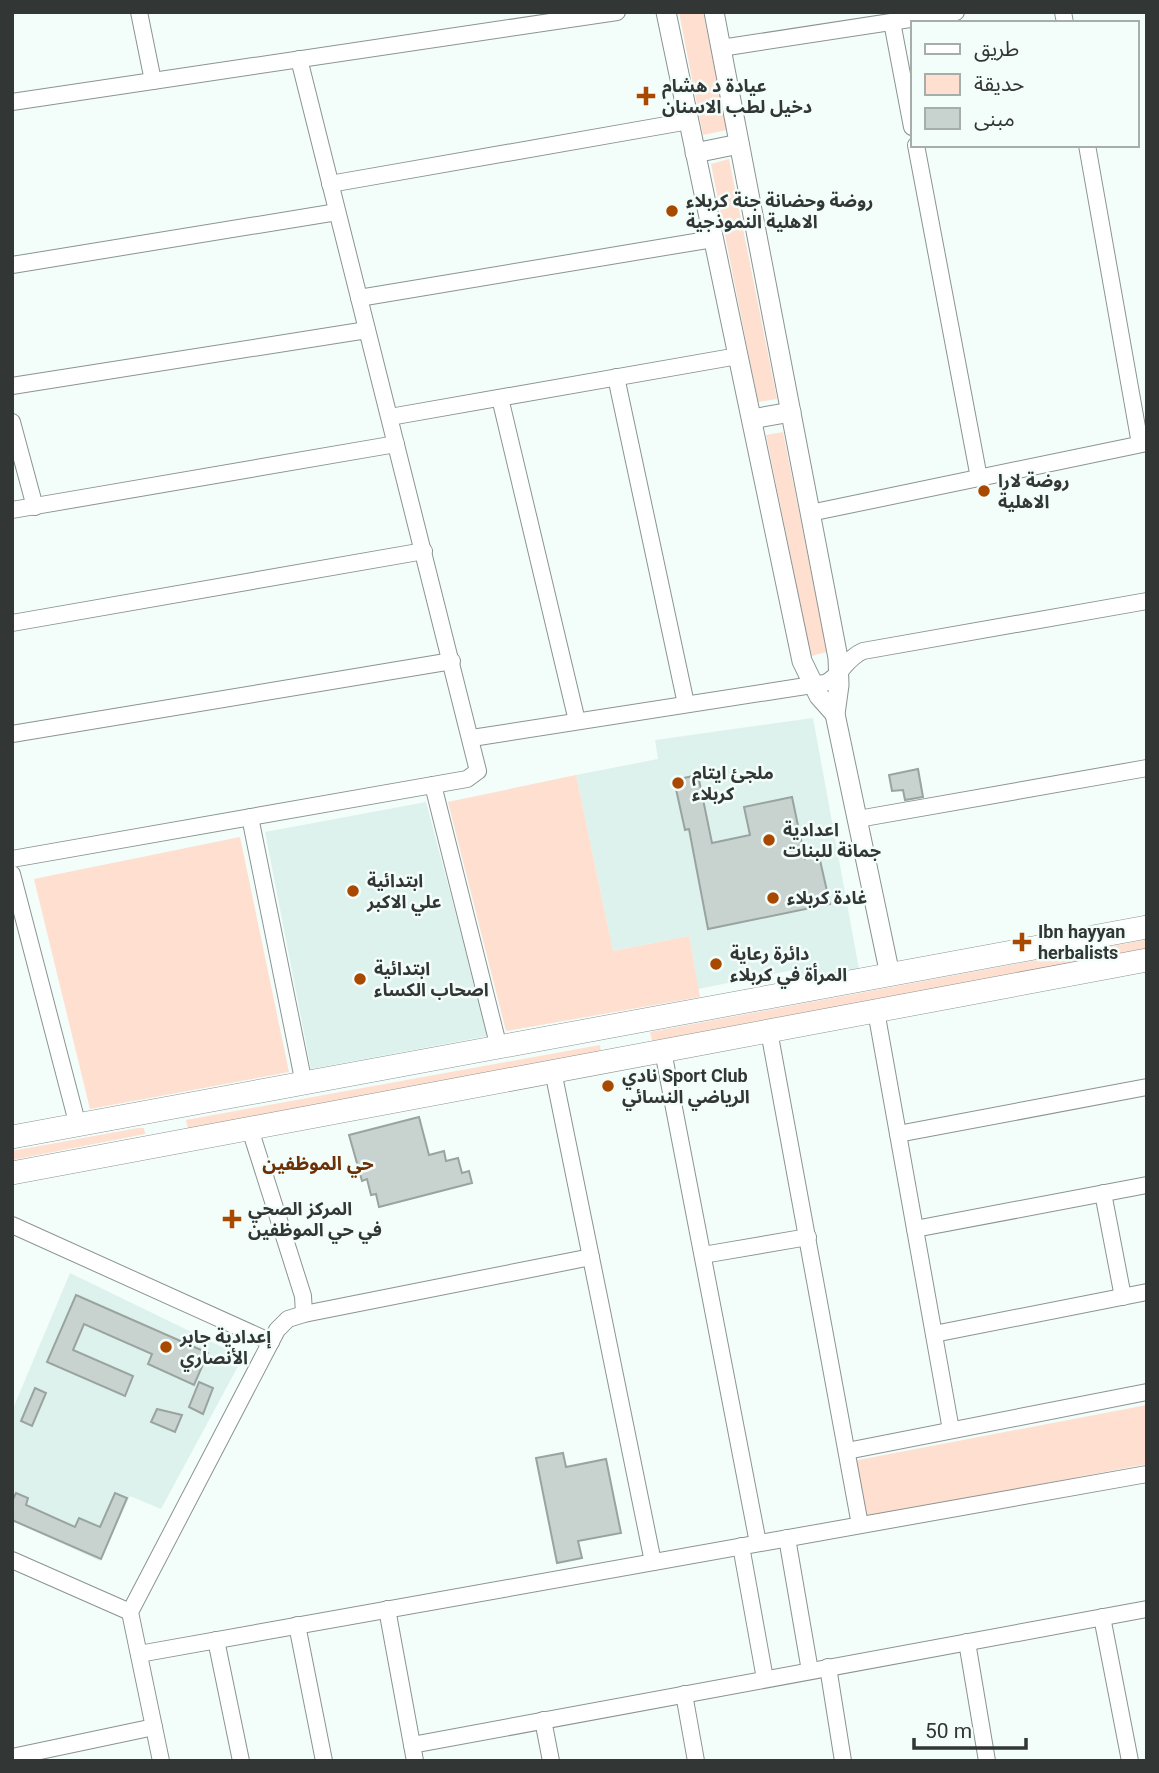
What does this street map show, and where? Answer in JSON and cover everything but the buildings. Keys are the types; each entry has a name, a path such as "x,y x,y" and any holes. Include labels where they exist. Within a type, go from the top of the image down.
{"main road":[{"path":"12,1137 1147,927"},
{"path":"12,1173 1147,960"},
{"path":"643,1021 639,1028 641,1042 658,1052"},
{"path":"608,1027 617,1039 615,1054 611,1060"},
{"path":"176,1108 172,1115 172,1130 183,1141"},
{"path":"141,1115 151,1126 151,1141 147,1148"}],"street":[{"path":"139,12 153,81"},
{"path":"12,102 618,12"},
{"path":"666,12 802,660 813,685 835,714"},
{"path":"714,12 839,672 835,714 890,975"},
{"path":"721,48 957,12"},
{"path":"892,22 911,122"},
{"path":"12,859 471,779 477,774 479,763 299,59"},
{"path":"330,184 689,121"},
{"path":"695,153 740,144"},
{"path":"916,147 979,478"},
{"path":"810,513 1144,443 1087,147"},
{"path":"12,265 337,212"},
{"path":"359,299 713,239"},
{"path":"12,386 368,330"},
{"path":"390,416 738,356"},
{"path":"616,377 686,704"},
{"path":"499,398 577,721"},
{"path":"752,419 791,412"},
{"path":"12,422 34,507"},
{"path":"12,510 397,443"},
{"path":"13,619 424,551"},
{"path":"472,738 813,685 831,681 849,659 863,651 1147,601"},
{"path":"12,734 452,662"},
{"path":"858,819 1147,768"},
{"path":"433,785 499,1048"},
{"path":"250,817 304,1084"},
{"path":"12,874 78,1126"},
{"path":"876,1011 951,1430"},
{"path":"769,1031 860,1525"},
{"path":"658,1052 703,1255 758,1543"},
{"path":"553,1071 653,1562"},
{"path":"898,1134 1147,1087"},
{"path":"250,1129 303,1296 304,1314"},
{"path":"915,1229 1147,1185"},
{"path":"1103,1193 1123,1297"},
{"path":"12,1225 271,1342"},
{"path":"703,1255 807,1237"},
{"path":"161,1761 130,1612 271,1342 288,1319 591,1257"},
{"path":"933,1334 1147,1292"},
{"path":"847,1451 1147,1392"},
{"path":"139,1654 1147,1474"},
{"path":"787,1538 810,1671"},
{"path":"741,1546 765,1679"},
{"path":"12,1560 130,1612"},
{"path":"387,1609 413,1753 543,1720 1147,1608"},
{"path":"1102,1617 1130,1761"},
{"path":"297,1625 324,1761"},
{"path":"216,1640 241,1761"},
{"path":"967,1642 987,1761"},
{"path":"828,1667 843,1761"},
{"path":"684,1694 696,1761"},
{"path":"543,1720 551,1761"},
{"path":"12,1757 71,1753 154,1727"}],"shaded area":[{"path":"813,718 859,969 805,979 798,969 698,989 689,936 613,951 576,775 658,759 655,740"},
{"path":"426,802 488,1036 311,1069 265,832"},
{"path":"70,1273 243,1357 161,1509 130,1496 100,1561 12,1521 12,1411"}],"green space":[{"path":"679,12 703,12 727,130 703,135"},
{"path":"729,159 777,399 758,402 711,164"},
{"path":"783,432 827,652 811,656 766,435"},
{"path":"576,775 613,951 689,936 700,997 506,1031 448,802"},
{"path":"240,837 289,1072 90,1109 34,879"},
{"path":"1145,940 1146,949 652,1041 650,1032"},
{"path":"600,1045 601,1054 188,1129 186,1120"},
{"path":"144,1128 145,1134 12,1160 12,1151"},
{"path":"1147,1405 1147,1464 865,1518 853,1461"}],"place":[{"name":"عيادة د هشام دخيل لطب الاسنان","path":"646,96"},
{"name":"روضة وحضانة جنة كربلاء الاهلية النموذجية","path":"672,211"},
{"name":"روضة لارا الاهلية","path":"984,491"},
{"name":"ملجئ ايتام كربلاء","path":"678,783"},
{"name":"اعدادية جمانة للبنات","path":"769,840"},
{"name":"ابتدائية علي الاكبر","path":"353,891"},
{"name":"غادة كربلاء","path":"773,898"},
{"name":"Ibn hayyan herbalists","path":"1022,942"},
{"name":"دائرة رعاية المرأة في كربلاء","path":"716,964"},
{"name":"ابتدائية اصحاب الكساء","path":"360,979"},
{"name":"نادي Sport Club الرياضي النسائي","path":"608,1086"},
{"name":"المركز الصحي في حي الموظفين","path":"232,1219"},
{"name":"إعدادية جابر الأنصاري","path":"166,1347"}],"district":[{"name":"حي الموظفين","path":"318,1163"}]}
